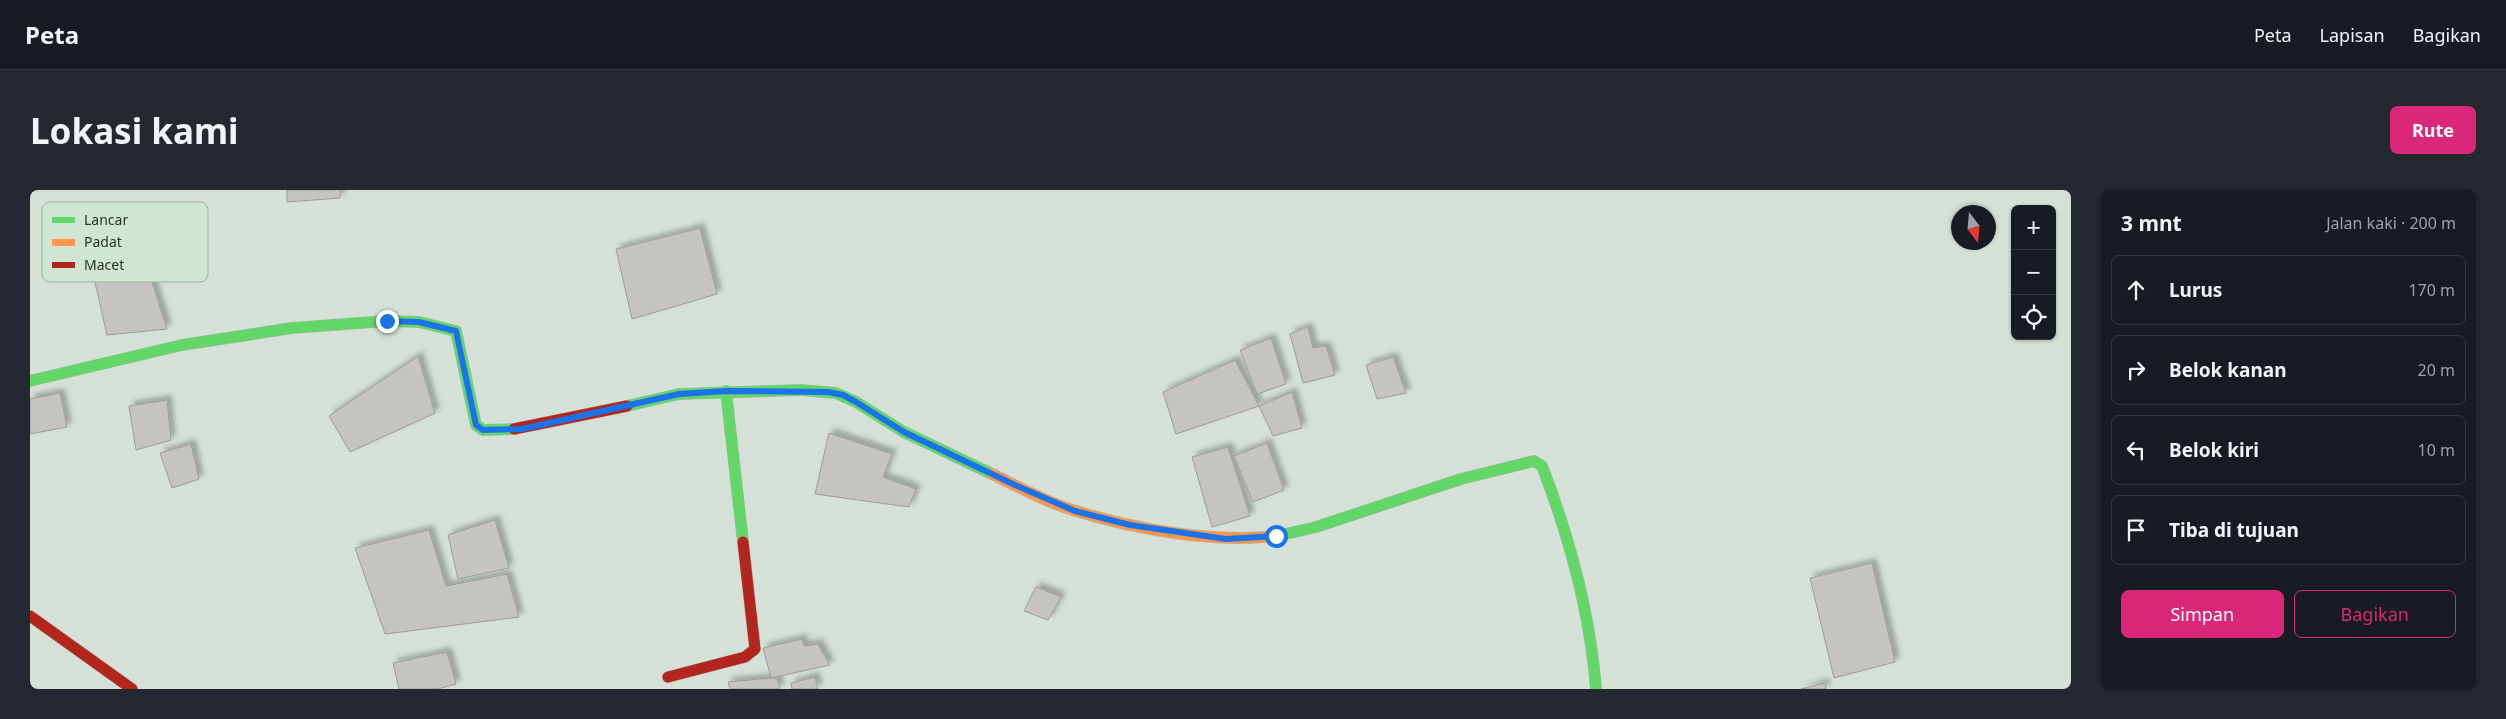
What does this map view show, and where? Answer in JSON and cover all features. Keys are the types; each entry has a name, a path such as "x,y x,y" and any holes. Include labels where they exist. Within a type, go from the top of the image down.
{"street":[{"path":"30,381 182,345 292,328 387,321 419,322 456,331 476,425 483,430 522,429 679,394 801,390 836,393 856,402 904,432 1015,485 1075,511 1130,525 1226,539 1276,536 1316,527 1461,479 1530,461 1538,462 1547,478 1584,599 1596,689"},
{"path":"668,677 745,657 755,649 726,391"},
{"path":"30,616 132,689"}],"building":[{"path":"287,190 340,190 340,198 287,202"},
{"path":"700,228 717,294 632,319 616,249"},
{"path":"95,282 152,282 167,329 107,335"},
{"path":"1308,327 1313,348 1326,346 1335,375 1303,383 1290,334"},
{"path":"1271,338 1286,384 1257,394 1240,350"},
{"path":"418,356 435,413 350,452 329,416"},
{"path":"1393,357 1406,393 1377,399 1366,365"},
{"path":"1235,360 1259,406 1176,434 1163,392"},
{"path":"1292,392 1302,428 1273,436 1259,406"},
{"path":"60,393 67,427 30,434 30,399"},
{"path":"167,400 171,440 136,450 129,406"},
{"path":"829,433 892,454 883,477 916,489 909,507 815,494"},
{"path":"1267,443 1284,490 1253,502 1234,456"},
{"path":"191,444 199,479 172,488 160,453"},
{"path":"1228,447 1250,516 1212,527 1192,457"},
{"path":"495,520 509,568 458,579 448,535"},
{"path":"429,530 446,586 507,574 519,617 385,634 355,548"},
{"path":"1872,563 1895,662 1834,678 1810,578"},
{"path":"1036,587 1061,597 1048,620 1024,611"},
{"path":"802,639 804,646 818,644 830,665 771,678 763,648"},
{"path":"447,652 456,684 438,689 399,689 393,663"},
{"path":"815,677 818,689 792,689 791,683"},
{"path":"777,678 780,689 730,689 728,682"},
{"path":"1825,683 1826,689 1801,689"}],"traffic: fast":[{"path":"30,381 182,345 292,328 387,321 419,322 456,331 476,425 483,430 514,429"},
{"path":"627,406 679,394 801,390 836,393 856,402 904,432 992,474"},
{"path":"726,391 743,542"},
{"path":"1277,536 1316,527 1461,479 1534,461 1542,466 1570,548 1584,603 1596,689"}],"traffic: slow":[{"path":"992,474 1055,504 1125,524 1176,533 1227,538 1277,536"}],"traffic: jam":[{"path":"514,429 627,406"},
{"path":"668,677 745,657 755,649 743,542"},
{"path":"30,616 132,689"}],"route":[{"path":"387,321 419,322 456,331 476,425 483,430 522,429 679,394 801,390 836,393 856,402 904,432 1015,485 1075,511 1130,525 1226,539 1276,536"}]}
